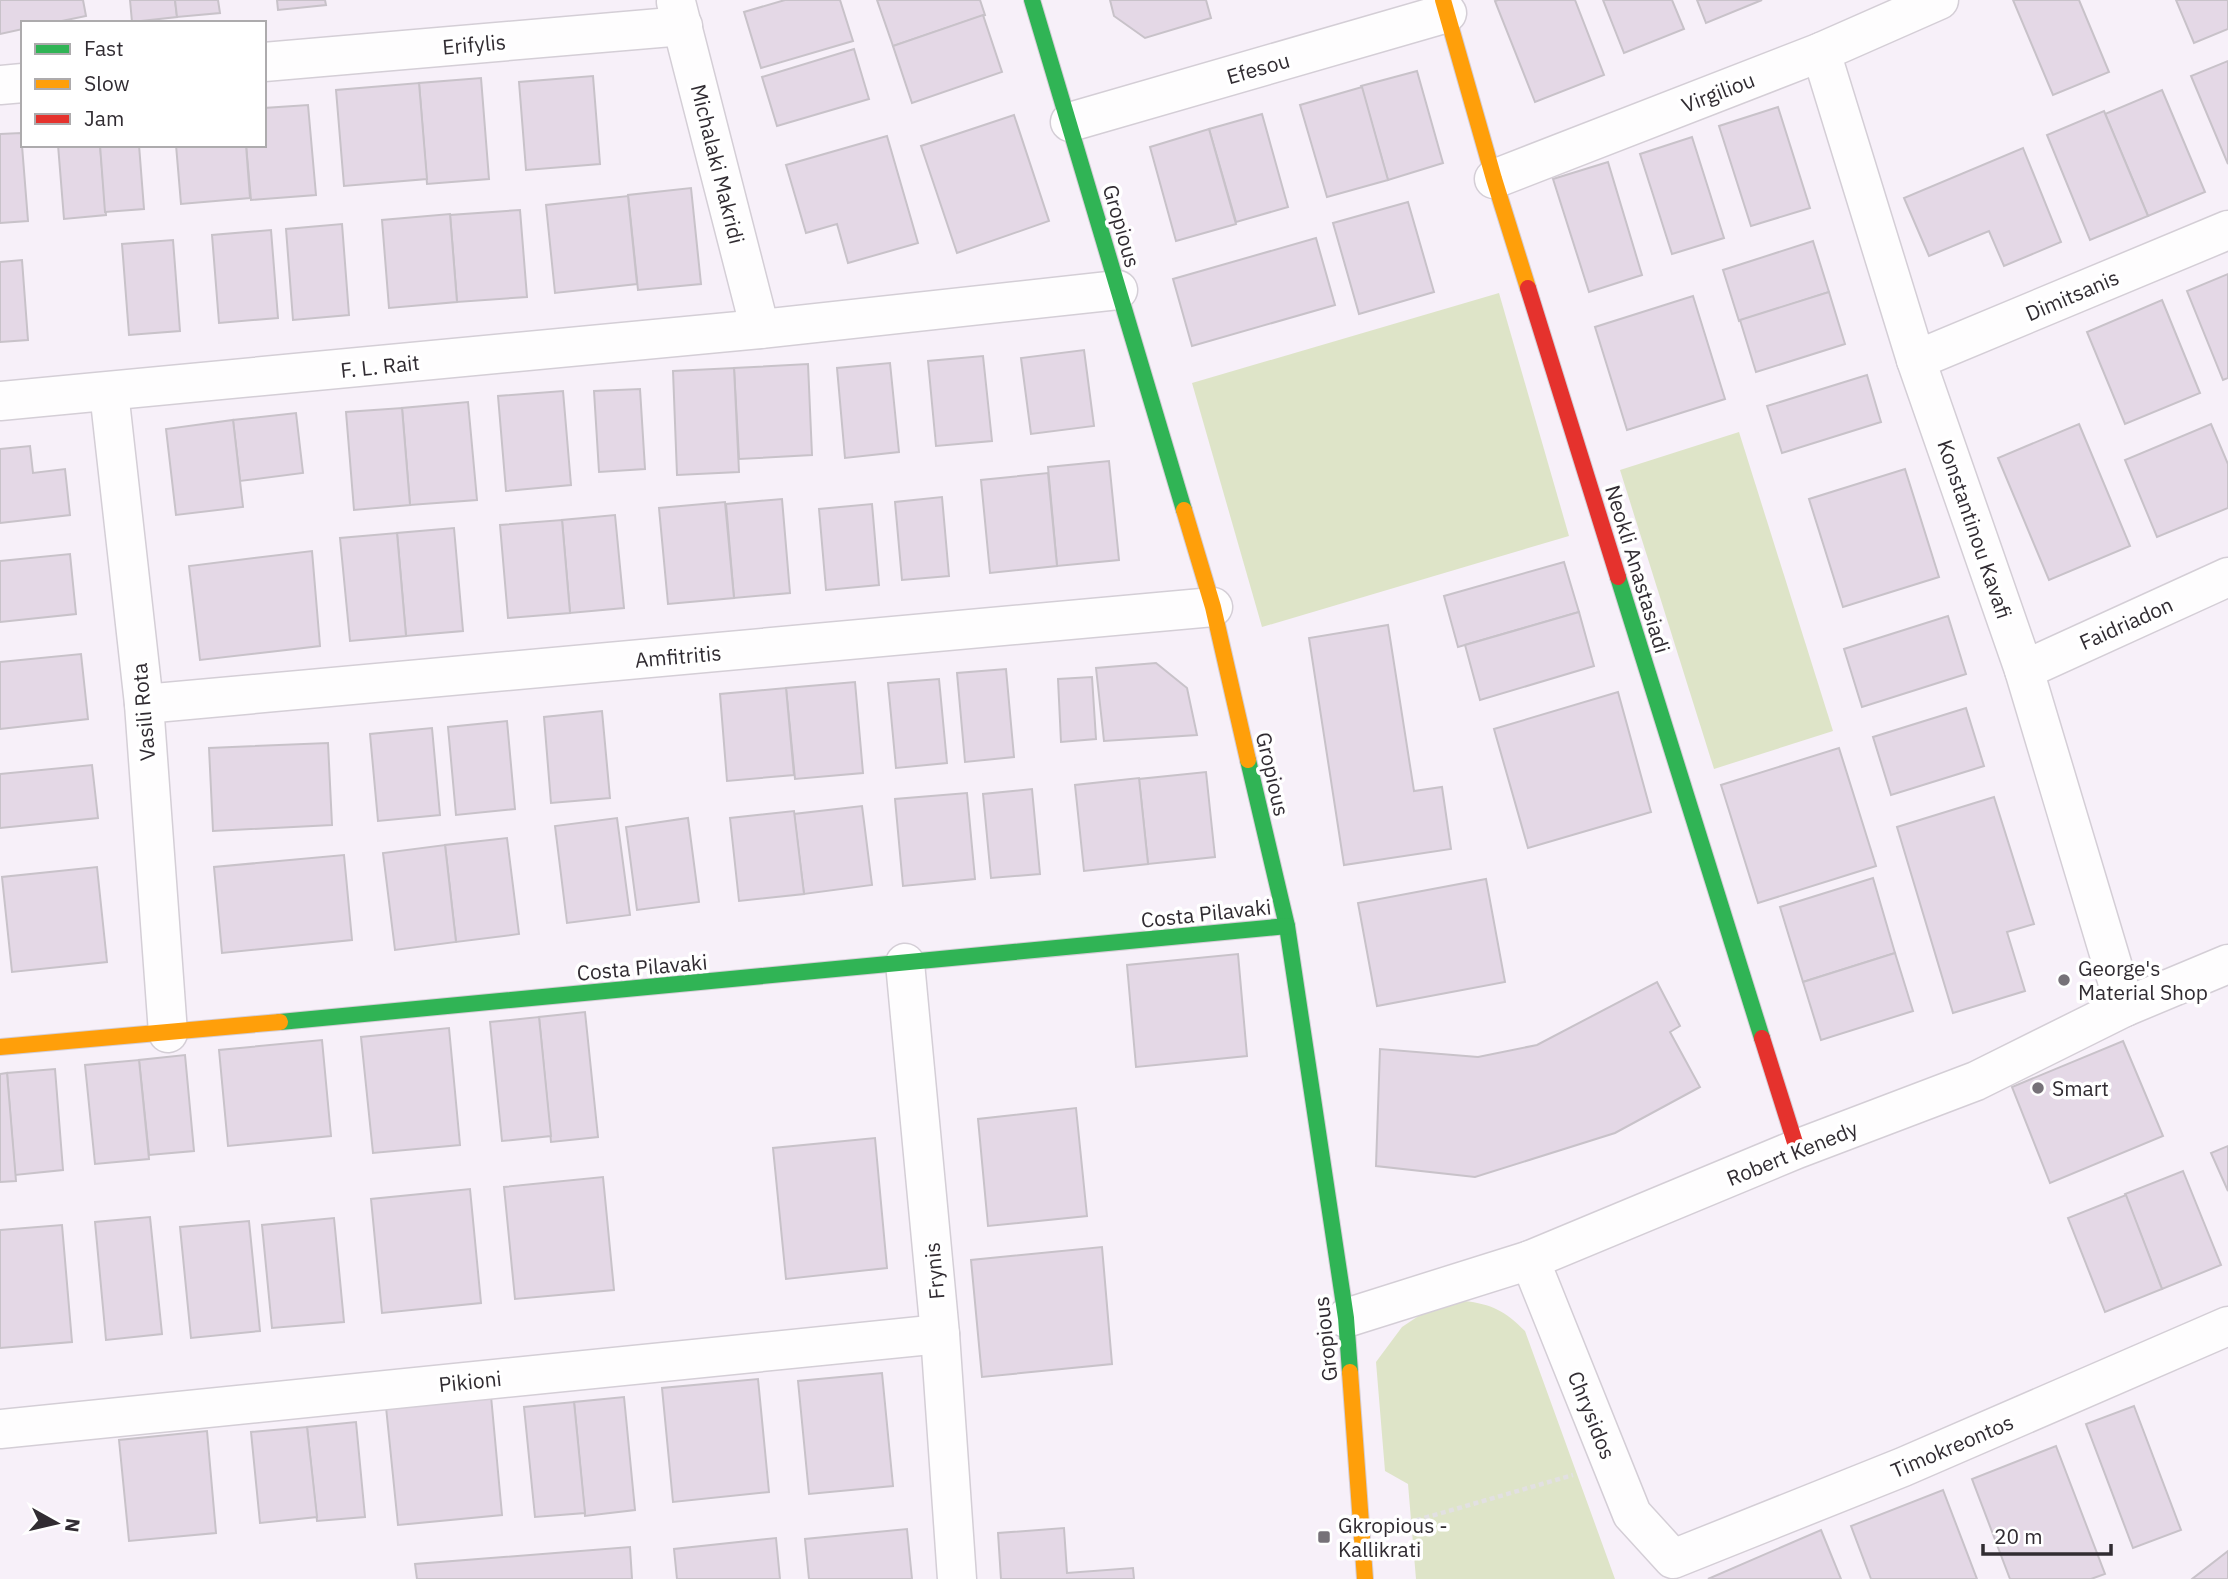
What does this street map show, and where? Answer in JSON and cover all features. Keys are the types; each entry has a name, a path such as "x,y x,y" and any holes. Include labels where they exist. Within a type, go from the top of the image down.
{"street":[{"name":"Gropious","path":"1032,0 1213,607 1287,926 1346,1318 1365,1579"},
{"name":"Virgiliou","path":"1494,179 1821,52 1939,0"},
{"name":"Efesou","path":"1070,122 1445,7"},
{"name":"Neokli Anastasiadi","path":"1445,7 1494,179 1797,1149"},
{"name":"Erifylis","path":"266,62 679,13"},
{"name":"Michalaki Makridi","path":"679,13 760,329"},
{"name":"Konstantinou Kavafi","path":"1821,52 1916,360 2024,670 2125,1007"},
{"path":"0,85 21,83"},
{"name":"Dimitsanis","path":"1916,360 2228,230"},
{"name":"F. L. Rait","path":"0,401 760,329 1118,290"},
{"name":"Vasili Rota","path":"109,392 144,704 168,1033"},
{"name":"Faidriadon","path":"2024,670 2228,577"},
{"name":"Amfitritis","path":"144,704 1213,607"},
{"name":"Costa Pilavaki","path":"0,1047 1287,926"},
{"name":"Frynis","path":"905,963 940,1334 957,1579"},
{"name":"Robert Kenedy","path":"1346,1318 1530,1260 1797,1149 1976,1081 2125,1007 2228,964"},
{"name":"Chrysidos","path":"1530,1260 1632,1514 1673,1559"},
{"name":"Timokreontos","path":"1673,1559 1903,1467 2228,1326"},
{"name":"Pikioni","path":"0,1429 940,1334"}],"path":[{"path":"1362,1536 1612,1464"}],"green space":[{"path":"1499,293 1569,536 1262,627 1192,383"},
{"path":"1739,432 1833,731 1714,769 1620,470"},
{"path":"1464,1301 1498,1310 1525,1331 1615,1579 1416,1579 1408,1484 1385,1471 1376,1362 1402,1327 1426,1311"}],"building":[{"path":"0,0 83,0 86,16 62,21 21,21 21,29 0,34"},
{"path":"130,0 175,0 177,17 132,21"},
{"path":"175,0 218,0 220,13 177,17"},
{"path":"277,0 325,0 326,5 278,10"},
{"path":"785,0 840,0 853,41 761,68 744,12"},
{"path":"877,0 980,0 985,15 893,46"},
{"path":"1110,0 1206,0 1211,18 1145,38 1114,16"},
{"path":"1575,0 1604,75 1535,102 1495,1"},
{"path":"1603,0 1672,0 1684,29 1624,53"},
{"path":"1697,0 1762,0 1706,23"},
{"path":"2013,0 2079,0 2109,72 2053,95"},
{"path":"2176,0 2228,0 2228,29 2194,43"},
{"path":"983,15 1002,72 912,103 893,46"},
{"path":"854,49 869,99 777,126 762,77"},
{"path":"2228,61 2228,164 2191,76"},
{"path":"1417,71 1443,163 1388,180 1361,86"},
{"path":"593,76 600,164 526,170 519,82"},
{"path":"481,78 489,179 427,184 419,83"},
{"path":"419,83 427,179 344,186 336,90"},
{"path":"1362,87 1388,180 1327,197 1300,105"},
{"path":"2162,90 2205,192 2148,216 2105,114"},
{"path":"308,105 316,195 251,200 246,147 266,147 266,108"},
{"path":"1778,107 1810,208 1751,226 1719,126"},
{"path":"2104,111 2148,216 2090,240 2047,135"},
{"path":"1262,114 1288,207 1236,222 1209,129"},
{"path":"1014,115 1049,221 957,253 921,146"},
{"path":"1209,129 1236,224 1176,241 1150,147"},
{"path":"21,133 28,221 0,223 0,134"},
{"path":"887,136 918,243 848,263 837,224 806,233 786,165"},
{"path":"1692,137 1724,238 1672,254 1640,154"},
{"path":"58,147 100,147 106,215 64,219"},
{"path":"100,147 139,147 144,209 105,212"},
{"path":"176,147 246,147 250,198 181,204"},
{"path":"2023,148 2061,242 2004,266 1989,231 1929,256 1904,198"},
{"path":"1608,162 1642,275 1589,292 1553,179"},
{"path":"691,188 701,284 638,290 628,195"},
{"path":"628,196 637,284 555,293 546,205"},
{"path":"1408,202 1434,292 1359,314 1333,223"},
{"path":"520,210 527,297 457,302 450,215"},
{"path":"450,214 457,302 389,308 382,220"},
{"path":"342,224 349,315 293,320 286,229"},
{"path":"271,230 278,318 219,323 212,235"},
{"path":"1316,238 1335,305 1192,346 1173,279"},
{"path":"173,240 180,331 129,335 122,244"},
{"path":"1813,241 1829,292 1739,321 1723,270"},
{"path":"22,260 28,340 0,342 0,262"},
{"path":"2228,274 2228,378 2223,380 2187,291"},
{"path":"1829,292 1845,344 1756,372 1740,320"},
{"path":"1693,296 1725,399 1627,430 1595,327"},
{"path":"2162,300 2200,393 2125,424 2087,332"},
{"path":"1084,350 1094,426 1031,434 1021,358"},
{"path":"983,356 992,441 936,446 928,361"},
{"path":"890,363 899,452 845,458 837,368"},
{"path":"808,364 812,455 739,459 734,368"},
{"path":"734,368 739,472 677,475 673,371"},
{"path":"1867,375 1881,422 1782,453 1767,406"},
{"path":"640,389 645,469 599,472 594,391"},
{"path":"563,391 571,485 506,491 498,396"},
{"path":"468,402 477,500 410,505 402,408"},
{"path":"402,408 410,505 354,510 346,412"},
{"path":"296,413 303,473 240,481 233,420"},
{"path":"233,420 243,507 176,515 166,429"},
{"path":"2079,424 2130,546 2049,580 1998,458"},
{"path":"2211,424 2228,464 2228,508 2157,537 2125,460"},
{"path":"30,446 33,473 65,469 70,515 0,523 0,449"},
{"path":"1109,461 1119,560 1057,566 1048,467"},
{"path":"1905,469 1939,577 1843,607 1809,499"},
{"path":"1048,473 1057,566 990,573 981,480"},
{"path":"942,497 949,576 902,580 895,502"},
{"path":"782,499 790,593 734,598 726,504"},
{"path":"725,502 734,598 668,604 659,508"},
{"path":"872,504 879,585 826,590 819,509"},
{"path":"615,515 624,608 570,613 562,520"},
{"path":"562,520 570,613 508,618 500,525"},
{"path":"454,528 463,631 406,636 397,533"},
{"path":"397,533 406,636 350,641 340,538"},
{"path":"312,551 320,646 200,660 189,566"},
{"path":"70,554 76,614 0,622 0,561"},
{"path":"1564,562 1579,612 1458,647 1444,596"},
{"path":"1579,612 1594,666 1480,700 1465,645"},
{"path":"1948,616 1966,674 1862,707 1844,649"},
{"path":"1388,625 1414,791 1442,787 1451,849 1344,865 1309,638"},
{"path":"81,654 88,719 0,729 0,662"},
{"path":"1156,663 1187,688 1197,735 1104,741 1096,668"},
{"path":"1006,669 1014,757 965,762 957,673"},
{"path":"1092,677 1096,739 1061,742 1058,679"},
{"path":"939,679 947,763 896,768 888,683"},
{"path":"855,682 863,773 795,779 786,688"},
{"path":"786,688 794,775 727,781 720,694"},
{"path":"1618,692 1651,812 1528,848 1494,729"},
{"path":"1966,708 1984,766 1891,795 1873,737"},
{"path":"602,711 610,798 551,803 544,717"},
{"path":"507,721 515,809 456,815 448,727"},
{"path":"432,728 440,815 378,821 370,734"},
{"path":"328,743 332,825 213,831 209,748"},
{"path":"1839,748 1876,866 1758,903 1721,785"},
{"path":"92,765 98,818 0,828 0,774"},
{"path":"1206,772 1215,857 1148,864 1139,779"},
{"path":"1139,778 1148,864 1084,871 1075,785"},
{"path":"1032,789 1040,874 991,878 983,794"},
{"path":"967,793 975,879 903,886 895,799"},
{"path":"1994,797 2034,924 2007,932 2025,991 1953,1013 1897,827"},
{"path":"862,806 872,885 804,894 794,814"},
{"path":"794,811 804,894 739,901 730,818"},
{"path":"617,818 630,915 567,923 555,826"},
{"path":"688,818 699,902 637,910 626,827"},
{"path":"507,838 519,934 456,942 445,845"},
{"path":"445,845 456,942 395,950 383,853"},
{"path":"344,855 352,940 222,953 214,867"},
{"path":"97,867 107,962 12,972 2,877"},
{"path":"1873,878 1895,953 1803,982 1780,907"},
{"path":"1486,879 1505,982 1377,1006 1358,903"},
{"path":"1895,953 1913,1011 1821,1040 1803,982"},
{"path":"1238,954 1247,1056 1136,1067 1127,965"},
{"path":"1657,982 1680,1026 1670,1032 1700,1087 1615,1133 1475,1177 1376,1166 1380,1049 1478,1057 1537,1045"},
{"path":"585,1012 598,1137 551,1142 539,1017"},
{"path":"539,1017 551,1136 502,1141 490,1022"},
{"path":"449,1028 460,1145 373,1153 361,1037"},
{"path":"322,1040 331,1136 228,1146 219,1050"},
{"path":"2123,1041 2163,1136 2050,1183 2012,1087"},
{"path":"185,1055 194,1151 149,1155 139,1060"},
{"path":"139,1060 149,1159 95,1164 85,1065"},
{"path":"55,1069 63,1170 15,1175 7,1073"},
{"path":"7,1073 16,1181 0,1182 0,1074"},
{"path":"1076,1108 1087,1216 988,1226 978,1119"},
{"path":"875,1138 887,1268 786,1279 773,1148"},
{"path":"2228,1146 2228,1191 2211,1153"},
{"path":"2183,1171 2221,1265 2162,1289 2125,1194"},
{"path":"603,1177 614,1290 515,1299 504,1187"},
{"path":"470,1189 481,1303 382,1313 371,1199"},
{"path":"2126,1195 2162,1289 2105,1312 2068,1218"},
{"path":"150,1217 162,1334 106,1340 95,1222"},
{"path":"334,1218 344,1322 272,1328 262,1225"},
{"path":"249,1221 260,1331 191,1338 180,1227"},
{"path":"62,1225 72,1342 0,1348 0,1230"},
{"path":"1102,1247 1112,1364 982,1377 971,1260"},
{"path":"882,1373 893,1486 809,1494 798,1381"},
{"path":"758,1379 769,1492 673,1502 662,1388"},
{"path":"491,1396 502,1515 398,1525 386,1407"},
{"path":"624,1397 635,1510 585,1516 574,1402"},
{"path":"574,1402 585,1513 535,1517 524,1407"},
{"path":"2134,1406 2181,1530 2133,1548 2086,1424"},
{"path":"356,1422 365,1517 317,1521 307,1427"},
{"path":"307,1427 317,1517 260,1523 251,1432"},
{"path":"207,1431 216,1533 129,1541 119,1440"},
{"path":"2056,1446 2105,1574 2091,1579 2010,1579 1972,1479"},
{"path":"1943,1490 1977,1579 1871,1579 1851,1526"},
{"path":"1064,1528 1067,1573 1133,1568 1134,1579 1001,1579 998,1533"},
{"path":"907,1529 912,1579 809,1579 805,1539"},
{"path":"1821,1530 1841,1579 1708,1579"},
{"path":"776,1538 780,1579 677,1579 674,1549"},
{"path":"630,1547 632,1579 417,1579 415,1564"},
{"path":"2228,1551 2228,1579 2192,1579"}],"traffic: fast":[{"path":"1032,0 1184,510"},
{"path":"1618,577 1762,1038"},
{"path":"1248,760 1287,926 1346,1318 1350,1372"},
{"path":"280,1022 1287,926"}],"traffic: slow":[{"path":"1443,0 1528,288"},
{"path":"1184,510 1213,607 1248,760"},
{"path":"0,1047 280,1022"},
{"path":"1350,1372 1365,1579"}],"traffic: jam":[{"path":"1528,288 1618,577"},
{"path":"1762,1038 1797,1149"}],"place":[{"name":"George's Material Shop","path":"2064,980"},
{"name":"Smart","path":"2038,1088"},
{"name":"Gkropious - Kallikrati","path":"1324,1537"}]}
